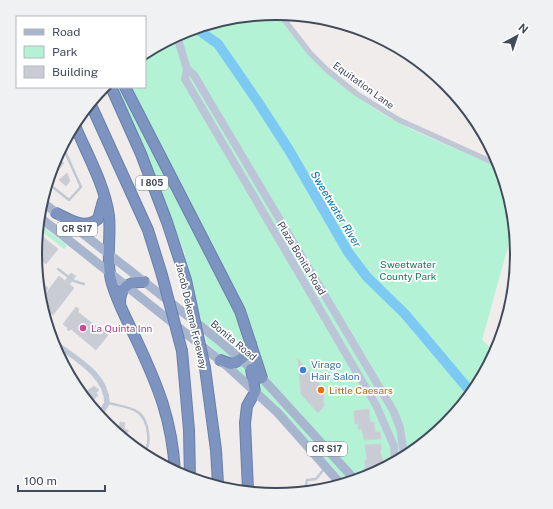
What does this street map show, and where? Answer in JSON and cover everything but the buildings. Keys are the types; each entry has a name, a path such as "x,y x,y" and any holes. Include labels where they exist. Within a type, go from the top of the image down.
{"highway":[{"name":"Jacob Dekema Freeway","path":"112,88 141,154 167,222 186,280 206,368 216,450 218,481"},
{"path":"126,88 240,311 262,378"},
{"name":"Jacob Dekema Freeway","path":"93,109 148,230 162,275 182,351 190,430 190,472"},
{"path":"77,131 109,216 110,273 120,305 156,382 167,412 174,447 175,466"},
{"path":"56,213 78,224 89,224 98,219 103,197"},
{"path":"120,305 122,294 126,285 134,281 144,282"},
{"path":"220,360 231,364 241,360 248,353 251,344"},
{"path":"248,487 245,423 247,406 255,392 251,369"}],"main road":[{"name":"Plaza Bonita Road","path":"179,42 187,69 185,79 376,405 394,446 395,457"},
{"name":"Plaza Bonita Road","path":"187,69 194,75 394,412 400,428 404,451"},
{"name":"Bonita Road","path":"48,206 262,378 352,477"},
{"name":"CR S17","path":"45,221 220,360 278,413 338,481"}],"street":[{"name":"Equitation Lane","path":"285,21 310,53 327,70 357,94 403,123 492,162"},
{"path":"62,349 96,375 106,391 107,403 102,411"}],"lane":[{"path":"52,186 69,200 81,187 65,152"},
{"path":"58,269 74,281 84,284"},
{"path":"107,403 136,410 141,414 145,419 148,434 148,445 146,449"},
{"path":"306,487 307,480 316,479 326,467"}],"green space":[{"name":"Sweetwater County Park","path":"276,20 283,20 329,71 374,108 417,132 493,165 503,194 509,224 510,240 482,340 491,348 480,372 463,397 431,431 419,441 394,458 352,477 343,479 273,403 207,343 201,319 186,280 185,254 145,153 115,88 146,88 146,60 159,51 201,32 246,22"},
{"path":"44,227 67,246 64,249 43,233"}],"waterway":[{"name":"Sweetwater River","path":"201,32 218,44 258,102 289,150 348,252 367,277 405,314 468,389"}],"place":[{"name":"La Quinta Inn","path":"83,328"},
{"name":"Virago Hair Salon","path":"303,370"},
{"name":"Little Caesars","path":"321,390"}]}
